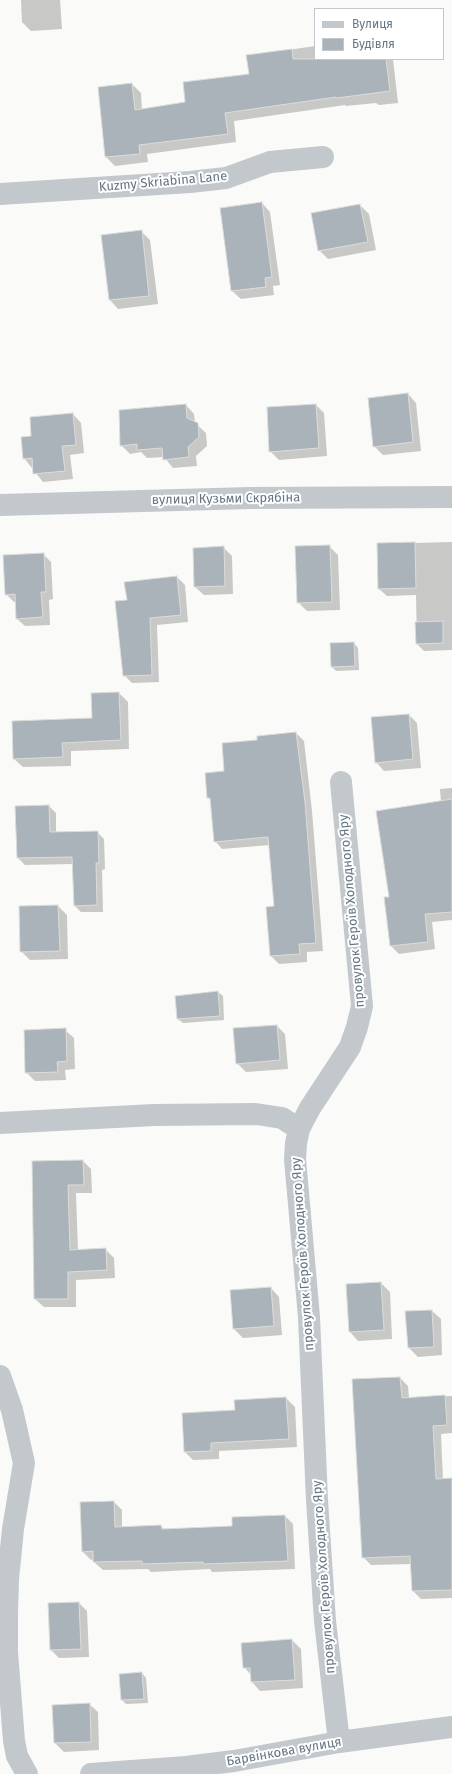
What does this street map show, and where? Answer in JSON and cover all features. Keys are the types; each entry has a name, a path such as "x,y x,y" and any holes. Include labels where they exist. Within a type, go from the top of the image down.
{"street":[{"name":"Kuzmy Skriabina Lane","path":"0,194 190,182 226,178 270,162 323,157"},
{"name":"вулиця Кузьми Скрябіна","path":"0,505 250,498 452,497"},
{"name":"провулок Героїв Холодного Яру","path":"339,1742 325,1614 308,1317 296,1179 296,1143 299,1129 310,1108 350,1047 362,1006 341,782"},
{"path":"0,1123 154,1116 256,1114 282,1118 299,1129"},
{"path":"0,1376 12,1410 24,1462 10,1548 7,1629 14,1741 17,1756 27,1774"},
{"name":"Барвінкова вулиця","path":"91,1774 186,1767 227,1762 339,1742 452,1727"}],"building":[{"path":"292,49 293,59 386,60 390,91 225,113 228,134 139,145 140,154 105,157 98,87 132,83 135,110 185,102 183,82 249,74 246,55"},
{"path":"262,202 272,277 265,278 266,287 231,291 220,208"},
{"path":"360,204 368,242 318,251 311,213"},
{"path":"142,230 149,296 109,300 101,235"},
{"path":"408,393 413,442 373,447 368,398"},
{"path":"186,404 187,418 198,423 199,437 188,447 189,457 163,460 162,448 137,450 137,444 120,446 119,410"},
{"path":"316,404 319,448 269,452 267,407"},
{"path":"73,413 76,445 62,446 65,471 33,474 32,458 23,459 21,437 31,436 30,417"},
{"path":"415,542 416,588 378,589 377,543"},
{"path":"330,545 332,602 297,603 295,546"},
{"path":"224,546 225,586 194,587 193,548"},
{"path":"44,553 46,592 41,592 43,617 16,619 15,594 5,595 3,555"},
{"path":"177,576 181,615 150,618 152,675 123,676 115,601 127,600 124,582"},
{"path":"443,621 443,643 416,644 415,622"},
{"path":"354,642 355,666 331,667 330,643"},
{"path":"119,692 121,740 62,743 63,757 13,759 12,721 92,718 91,693"},
{"path":"409,714 413,759 375,763 371,717"},
{"path":"296,732 305,802 316,943 299,944 300,954 270,956 266,907 274,906 268,837 214,842 210,798 207,798 205,773 224,771 222,743 257,740 257,736"},
{"path":"452,799 452,912 425,914 428,942 390,946 384,897 389,897 376,811"},
{"path":"49,805 50,832 98,831 99,863 96,863 97,905 74,906 72,857 17,858 15,806"},
{"path":"58,905 60,951 20,952 19,906"},
{"path":"218,991 220,1016 177,1019 175,996"},
{"path":"277,1025 280,1060 236,1064 233,1028"},
{"path":"66,1028 67,1061 57,1062 58,1072 25,1073 24,1030"},
{"path":"83,1160 84,1185 68,1185 70,1250 106,1248 107,1270 68,1272 68,1299 34,1299 32,1161"},
{"path":"381,1282 384,1330 349,1332 346,1284"},
{"path":"271,1287 274,1326 233,1329 230,1290"},
{"path":"432,1310 434,1347 408,1348 405,1311"},
{"path":"400,1377 402,1398 445,1395 447,1425 433,1426 436,1479 452,1478 452,1590 412,1591 410,1556 362,1558 352,1379"},
{"path":"286,1397 289,1439 211,1443 211,1451 184,1452 182,1413 235,1410 234,1400"},
{"path":"114,1501 115,1527 161,1525 162,1529 232,1526 232,1517 285,1515 288,1561 203,1564 203,1562 142,1564 142,1561 93,1562 93,1551 82,1552 80,1502"},
{"path":"79,1602 81,1649 50,1650 48,1603"},
{"path":"292,1639 295,1680 251,1682 250,1668 243,1668 241,1643"},
{"path":"142,1672 144,1699 121,1700 119,1674"},
{"path":"90,1703 91,1742 54,1743 52,1705"}]}
